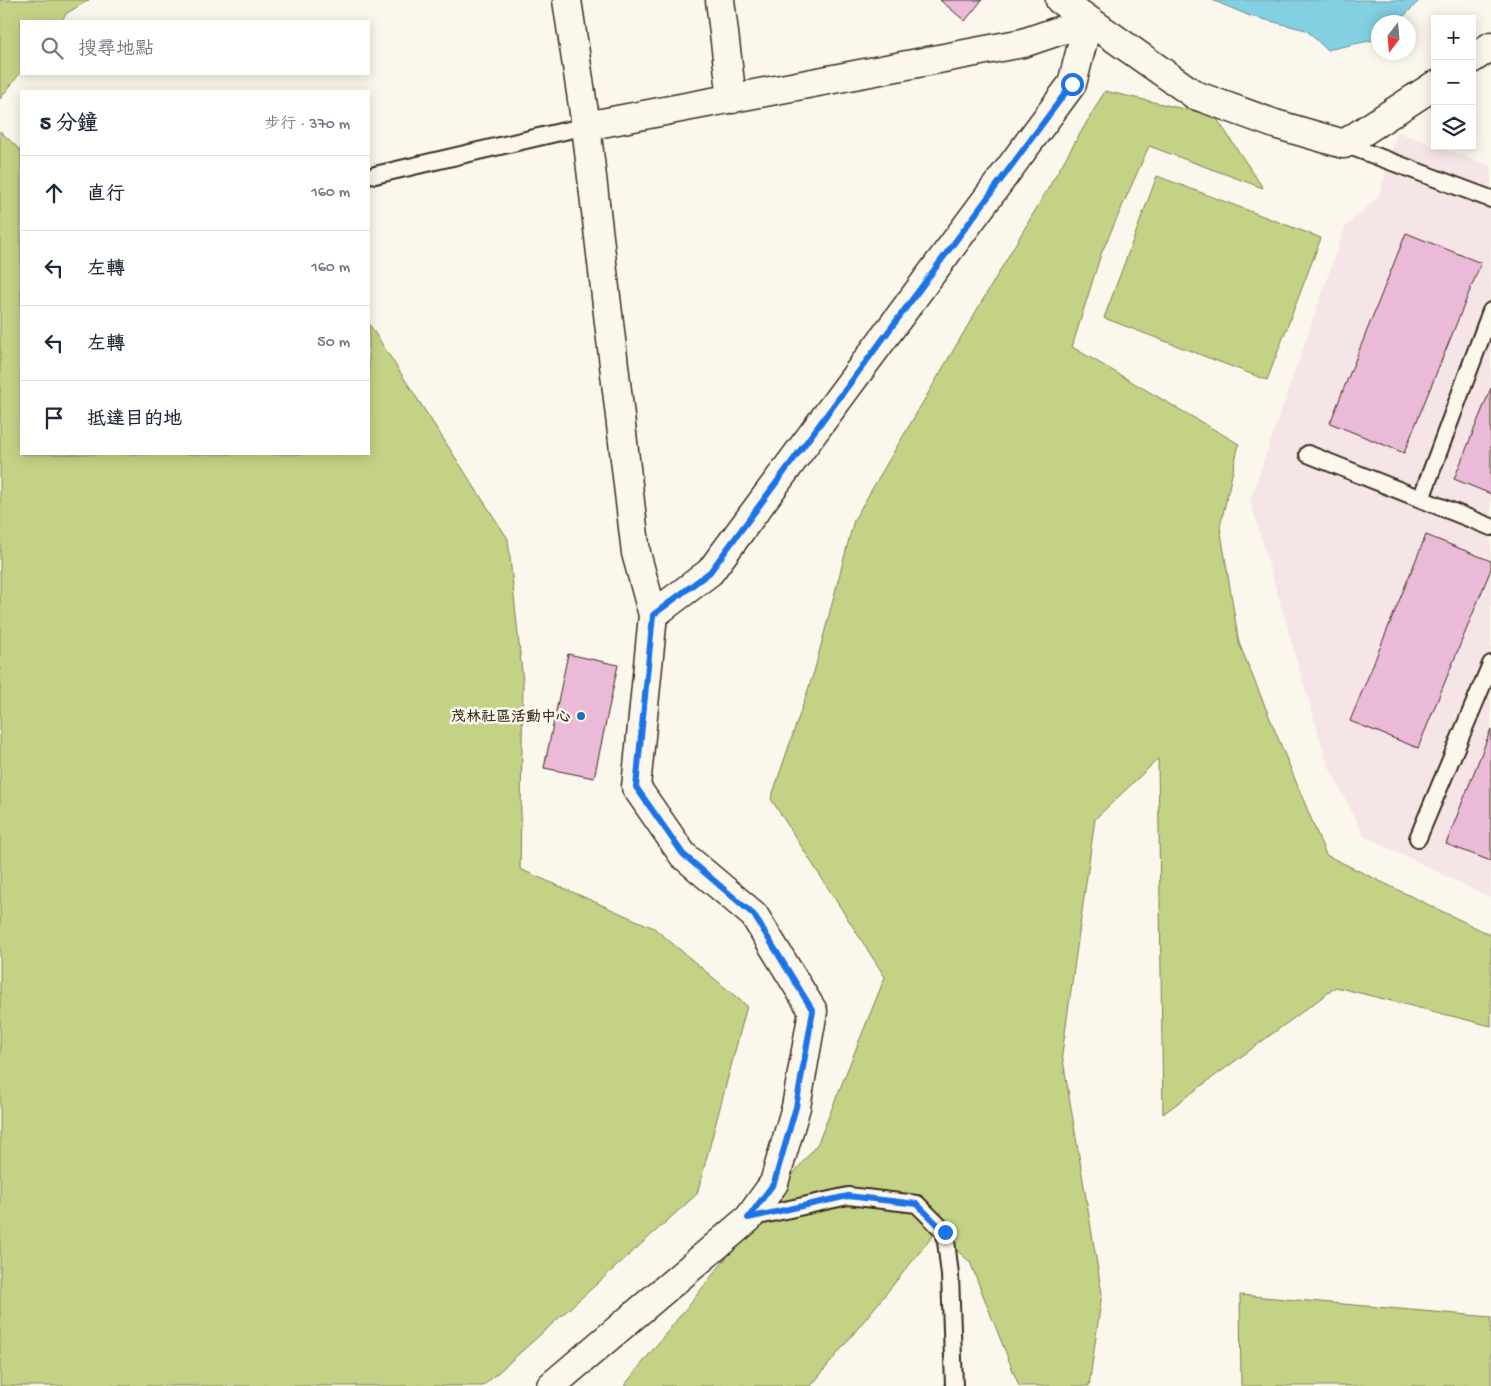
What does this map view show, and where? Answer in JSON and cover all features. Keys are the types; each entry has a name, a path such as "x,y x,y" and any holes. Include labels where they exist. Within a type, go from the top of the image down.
{"street":[{"path":"551,1386 748,1218 774,1183 796,1107 813,1011 754,915 683,854 636,787 653,615 636,553 586,126 568,0"},
{"path":"720,0 732,99"},
{"path":"1060,0 1195,95 1275,124 1344,144 1431,88"},
{"path":"586,126 1023,43 1088,21"},
{"path":"653,615 710,572 1072,84 1088,21"},
{"path":"1476,56 1491,46"}],"lane":[{"path":"376,175 586,126"},
{"path":"1344,144 1491,199"},
{"path":"1421,499 1491,311"},
{"path":"1308,454 1491,527"},
{"path":"1418,838 1491,664"},
{"path":"748,1218 848,1196 917,1204 945,1232 950,1275 954,1386"}],"shaded area":[{"path":"1397,132 1431,144 1431,150 1447,150 1491,166 1491,898 1364,836 1327,763 1250,500 1345,227 1379,196"}],"green space":[{"path":"0,0 89,0 67,13 62,20 20,20 20,73 0,99"},
{"path":"1105,91 1215,116 1263,188 1149,146 1101,254 1072,347 1239,444 1220,527 1239,643 1326,855 1491,935 1491,1026 1336,987 1163,1114 1158,759 1095,819 1062,1054 1102,1294 1089,1386 1019,1386 970,1262 936,1232 811,1386 624,1386 818,1143 885,977 771,799 814,672 854,520"},
{"path":"0,131 20,150 20,455 370,455 370,326 508,539 523,682 520,869 654,928 747,1006 697,1194 483,1386 0,1386"},
{"path":"1157,176 1321,238 1267,380 1104,318"},
{"path":"1240,1295 1491,1317 1491,1386 1241,1386"}],"water":[{"path":"1212,0 1420,0 1405,15 1371,15 1371,41 1327,50 1306,30 1250,16"}],"building":[{"path":"940,0 982,0 965,21"},
{"path":"1406,233 1481,263 1404,453 1330,423"},
{"path":"1491,388 1491,494 1454,479"},
{"path":"1426,535 1491,561 1491,569 1418,748 1350,721"},
{"name":"茂林社區活動中心","path":"568,654 618,665 594,778 544,768"},
{"path":"1491,729 1491,861 1446,844"}],"place":[{"name":"茂林社區活動中心","path":"581,716"}],"route":[{"path":"945,1232 917,1204 848,1196 748,1218 774,1183 796,1107 813,1011 754,915 683,854 636,787 653,615 710,572 1072,84"}]}
